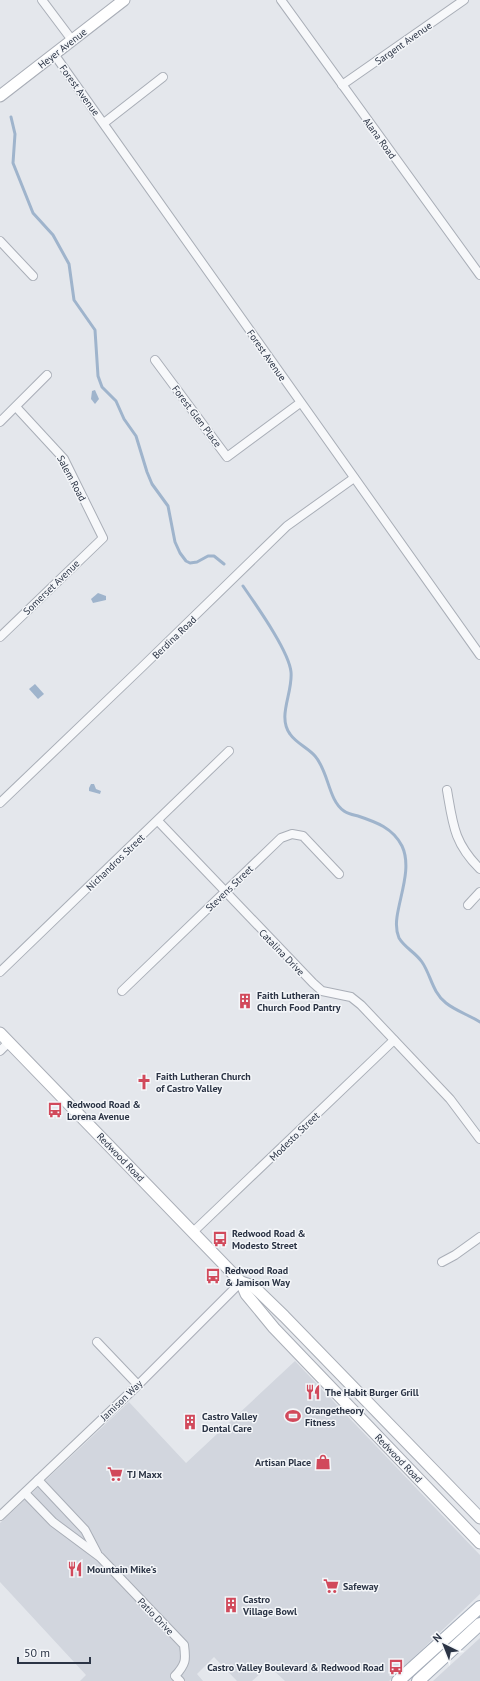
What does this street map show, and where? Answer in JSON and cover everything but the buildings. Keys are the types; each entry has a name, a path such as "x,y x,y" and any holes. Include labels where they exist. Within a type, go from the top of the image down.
{"main road":[{"name":"Heyer Avenue","path":"0,96 124,0"},
{"name":"Redwood Road","path":"0,1032 194,1232 241,1282 246,1294 274,1328 480,1542"},
{"name":"Redwood Road","path":"241,1282 253,1286 284,1316 480,1518"},
{"path":"398,1681 480,1607"},
{"path":"418,1681 480,1624"}],"street":[{"path":"42,0 72,40"},
{"name":"Alana Road","path":"281,0 480,275"},
{"name":"Sargent Avenue","path":"342,85 464,0"},
{"name":"Forest Avenue","path":"54,54 480,655"},
{"path":"104,123 163,77"},
{"path":"0,241 33,276"},
{"name":"Forest Glen Place","path":"155,360 227,457 300,403"},
{"path":"0,422 47,375"},
{"name":"Salem Road","path":"16,407 64,459 103,538"},
{"name":"Berdina Road","path":"0,803 287,526 354,478"},
{"name":"Somerset Avenue","path":"0,636 103,538"},
{"name":"Nichandros Street","path":"0,972 229,751"},
{"path":"447,790 452,822 460,846 480,869"},
{"name":"Catalina Drive","path":"158,821 313,983 322,990 351,997 361,1005 450,1098 480,1139"},
{"name":"Stevens Street","path":"122,991 281,838 292,834 303,836 339,874"},
{"path":"468,905 480,892"},
{"name":"Modesto Street","path":"194,1232 394,1040"},
{"path":"0,1051 9,1042"},
{"path":"442,1262 455,1255 480,1237"},
{"name":"Jamison Way","path":"0,1516 138,1385 241,1282"},
{"path":"97,1342 138,1385"},
{"name":"Patio Drive","path":"38,1480 85,1530 100,1557"},
{"name":"Patio Drive","path":"25,1493 53,1522 100,1557 184,1645 186,1660 175,1679"}],"shaded area":[{"path":"295,1361 480,1555 480,1594 389,1681 285,1681 269,1666 252,1681 237,1681 214,1657 197,1674 203,1681 80,1681 86,1675 0,1582 0,1523 129,1402 186,1463"},
{"path":"480,1638 480,1681 433,1681"}],"water":[{"path":"95,390 99,399 95,404 91,399 92,391"},
{"path":"98,593 106,596 106,600 93,603 91,599"},
{"path":"35,684 44,694 38,699 29,689"},
{"path":"91,784 94,784 96,789 101,791 100,794 89,791"}],"waterway":[{"path":"11,117 15,134 13,163 33,213 53,235 69,264 74,300 95,330 98,376 102,387 116,401 124,419 136,436 152,484 168,506 175,542 180,553 186,561 190,563 197,562 208,556 214,556 224,564"},
{"path":"243,586 271,628 289,663 291,680 286,704 285,720 286,727 290,734 295,740 312,753 320,763 331,793 339,806 347,813 383,826 394,835 402,846 405,854 406,872 396,925 399,938 404,945 422,962 441,999 480,1022"}],"place":[{"name":"Faith Lutheran Church Food Pantry","path":"245,1001"},
{"name":"Faith Lutheran Church of Castro Valley","path":"144,1082"},
{"name":"Redwood Road & Lorena Avenue","path":"55,1110"},
{"name":"Redwood Road & Modesto Street","path":"220,1239"},
{"name":"Redwood Road & Jamison Way","path":"213,1276"},
{"name":"The Habit Burger Grill","path":"313,1392"},
{"name":"Orangetheory Fitness","path":"293,1416"},
{"name":"Castro Valley Dental Care","path":"190,1422"},
{"name":"Artisan Place","path":"323,1462"},
{"name":"TJ Maxx","path":"115,1474"},
{"name":"Mountain Mike's","path":"75,1569"},
{"name":"Safeway","path":"331,1586"},
{"name":"Castro Village Bowl","path":"231,1605"},
{"name":"Castro Valley Boulevard & Redwood Road","path":"396,1667"}]}
